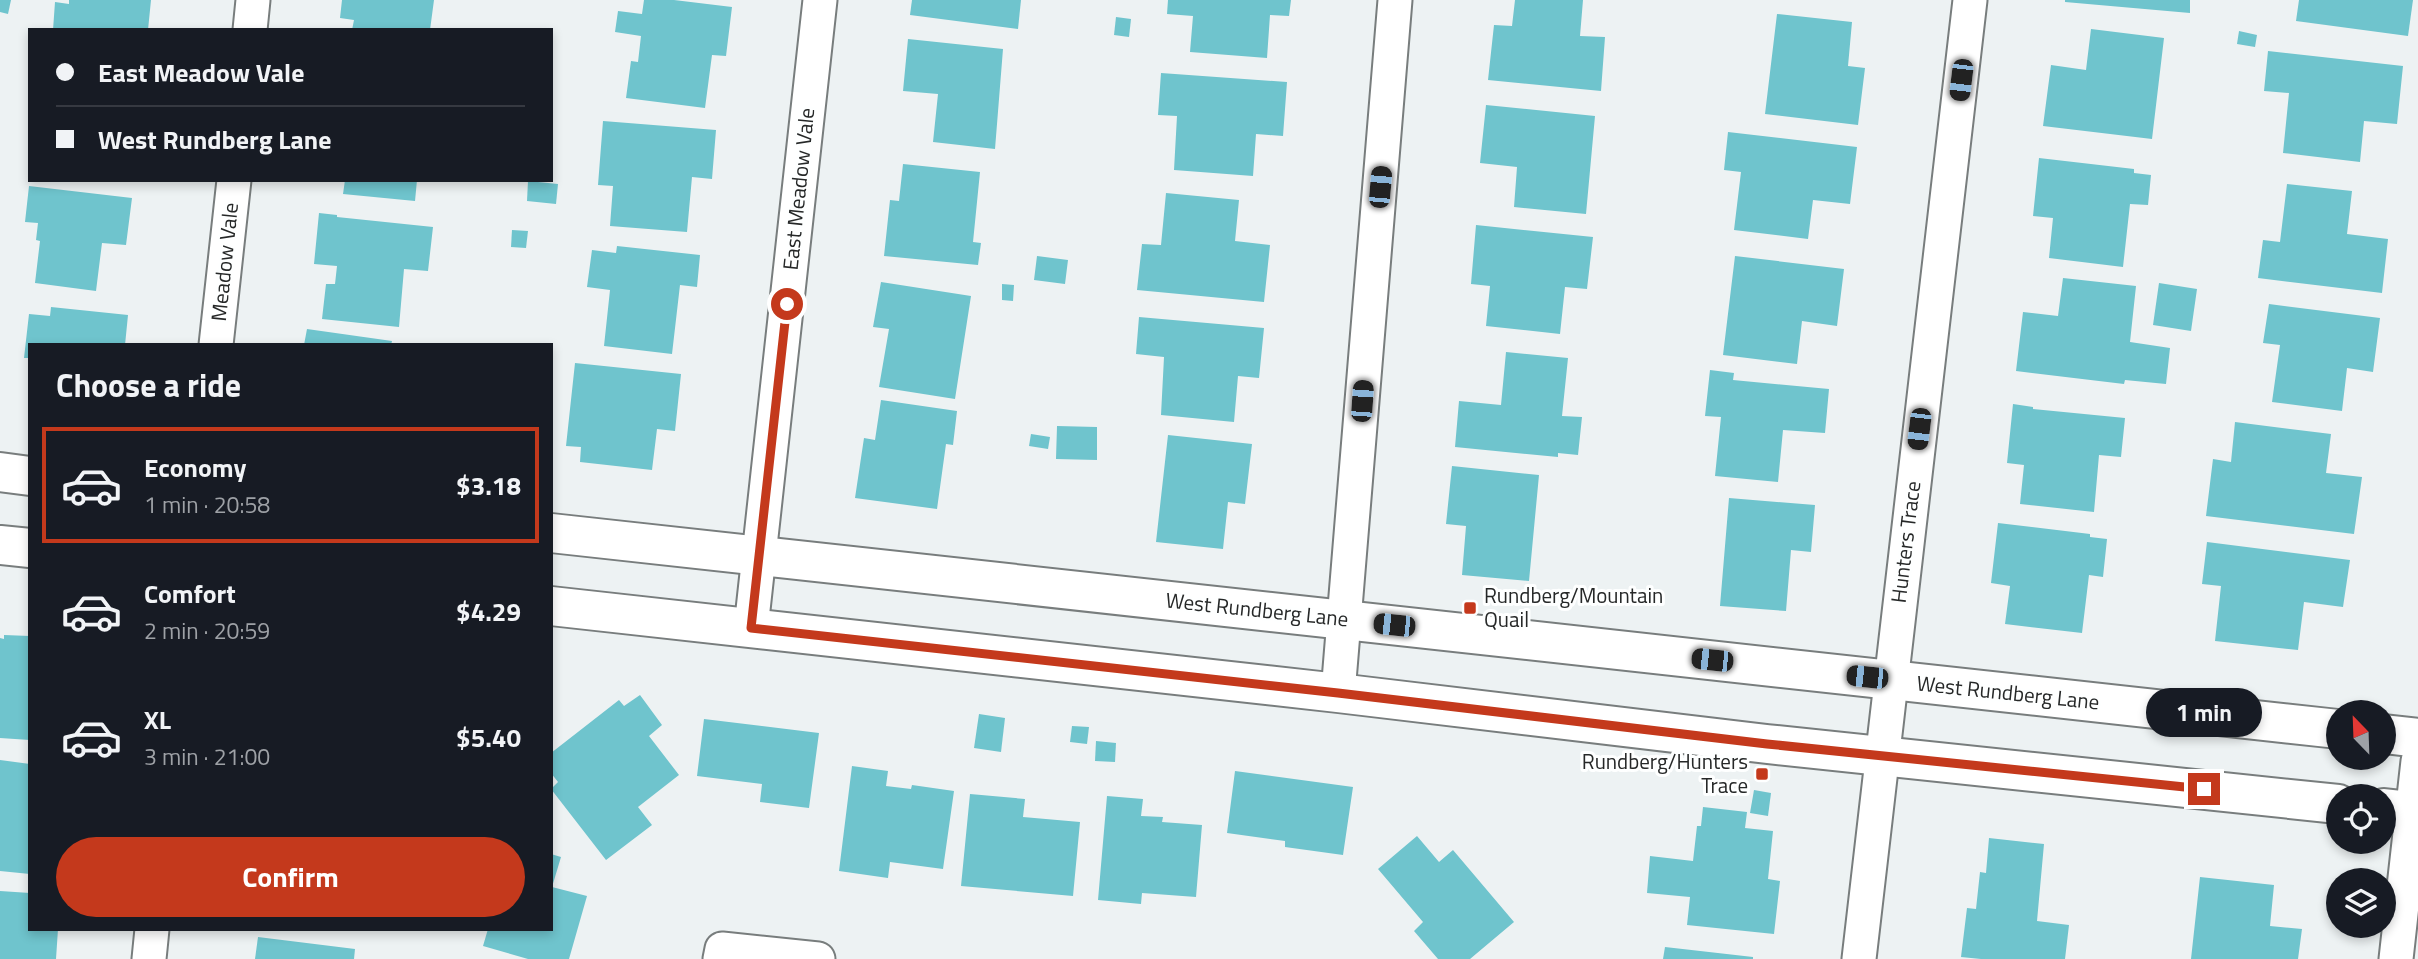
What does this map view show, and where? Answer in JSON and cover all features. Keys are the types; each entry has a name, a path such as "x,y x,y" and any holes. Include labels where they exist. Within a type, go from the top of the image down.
{"main road":[{"path":"0,472 28,476"},
{"name":"West Rundberg Lane","path":"553,533 2326,728"},
{"path":"0,545 28,548"},
{"path":"553,606 1882,756 2326,803"},
{"path":"2396,735 2418,738"}],"street":[{"path":"250,28 253,0"},
{"name":"East Meadow Vale","path":"751,628 820,0"},
{"path":"1338,693 1395,0"},
{"name":"Hunters Trace","path":"1859,959 1970,0"},
{"name":"Meadow Vale","path":"216,343 234,182"},
{"path":"2396,959 2404,811 2418,761"},
{"path":"149,959 152,931"},
{"path":"720,959 722,949 818,959"}],"building":[{"path":"0,0 11,0 8,14 0,12"},
{"path":"69,0 151,0 148,28 53,28 55,2 69,4"},
{"path":"342,0 434,0 430,28 352,28 354,20 340,18"},
{"path":"644,0 674,0 732,7 726,56 712,55 705,108 626,98 631,61 638,62 641,36 615,32 618,11 642,14"},
{"path":"912,0 1021,0 1018,29 910,15"},
{"path":"1168,0 1291,0 1289,16 1270,15 1267,58 1190,52 1193,16 1167,14"},
{"path":"1515,0 1583,0 1580,36 1605,37 1601,91 1488,80 1494,25 1512,26"},
{"path":"2190,0 2190,13 2065,2"},
{"path":"2299,0 2413,0 2408,36 2296,21"},
{"path":"1777,14 1852,22 1848,66 1865,68 1858,125 1765,114"},
{"path":"1116,17 1131,19 1129,37 1114,35"},
{"path":"2091,29 2164,38 2152,139 2043,126 2051,65 2086,70"},
{"path":"2239,31 2257,35 2255,47 2237,44"},
{"path":"908,39 1003,49 995,149 933,142 938,94 903,91"},
{"path":"2268,51 2403,66 2397,124 2364,121 2360,162 2283,153 2289,93 2264,91"},
{"path":"1161,73 1287,82 1283,136 1256,134 1253,176 1174,170 1177,116 1158,115"},
{"path":"1486,105 1595,116 1586,214 1514,207 1517,167 1480,163"},
{"path":"603,121 716,130 712,179 692,177 687,232 610,226 613,186 598,185"},
{"path":"1728,132 1857,147 1850,204 1813,200 1808,239 1734,230 1741,172 1724,170"},
{"path":"2039,158 2134,169 2134,173 2151,175 2148,205 2130,204 2123,267 2049,258 2053,218 2033,216"},
{"path":"903,164 980,172 973,242 981,243 978,265 884,256 890,200 899,201"},
{"path":"345,182 417,182 415,201 343,194"},
{"path":"528,182 558,184 556,204 527,201"},
{"path":"2287,184 2352,191 2347,234 2388,239 2382,293 2258,278 2263,240 2280,242"},
{"path":"29,186 132,198 126,245 102,243 96,291 35,283 40,241 36,240 38,223 25,222"},
{"path":"1166,193 1239,200 1235,241 1270,245 1264,302 1137,290 1142,244 1161,245"},
{"path":"319,213 433,227 428,271 404,269 399,327 322,319 326,284 335,284 337,266 314,264"},
{"path":"1476,225 1593,237 1587,289 1565,287 1560,334 1486,326 1490,286 1471,284"},
{"path":"512,230 528,231 526,248 511,247"},
{"path":"617,246 700,255 697,287 680,285 672,354 604,346 610,290 587,287 592,250 616,253"},
{"path":"1037,256 1068,260 1065,284 1034,280"},
{"path":"1735,256 1844,269 1837,326 1802,321 1797,364 1723,355"},
{"path":"2063,278 2136,286 2130,342 2170,348 2166,384 2125,380 2124,384 2016,371 2023,312 2058,316"},
{"path":"881,282 971,296 955,399 879,387 889,329 873,327"},
{"path":"2159,283 2197,289 2191,331 2153,325"},
{"path":"1002,284 1014,285 1013,301 1002,300"},
{"path":"2269,304 2380,318 2373,372 2347,368 2342,411 2272,402 2280,345 2263,343"},
{"path":"51,307 128,315 125,343 28,343 28,358 24,358 29,314 50,316"},
{"path":"1139,317 1264,328 1259,378 1238,376 1234,422 1161,415 1164,357 1136,354"},
{"path":"307,329 392,341 392,343 304,343"},
{"path":"1506,352 1568,358 1562,416 1582,417 1578,455 1558,453 1558,457 1455,447 1459,401 1501,405"},
{"path":"575,363 681,374 675,431 657,429 652,470 580,462 581,447 566,446"},
{"path":"1710,370 1734,373 1733,380 1829,389 1825,433 1783,430 1778,482 1715,476 1721,417 1705,416"},
{"path":"881,400 957,411 953,445 946,444 937,509 855,498 864,438 875,440"},
{"path":"2013,404 2033,409 2125,418 2121,457 2099,455 2094,512 2020,504 2024,465 2007,463"},
{"path":"2235,422 2331,434 2326,473 2362,477 2354,534 2206,516 2213,459 2231,462"},
{"path":"1057,426 1097,427 1097,460 1056,459"},
{"path":"1031,434 1050,437 1048,449 1029,446"},
{"path":"1168,435 1252,444 1245,504 1228,502 1223,549 1156,542"},
{"path":"1452,466 1539,475 1529,581 1462,575 1466,526 1446,524"},
{"path":"1729,498 1815,505 1811,552 1791,550 1786,611 1720,606"},
{"path":"1998,523 2090,534 2090,537 2107,539 2103,577 2089,575 2082,633 2005,624 2010,586 1991,583"},
{"path":"2207,542 2350,560 2343,607 2304,602 2298,650 2215,641 2221,586 2202,584"},
{"path":"4,635 28,636 28,740 0,738 0,638 4,639"},
{"path":"640,695 662,725 649,736 679,775 638,807 652,825 606,860 553,792 553,787 558,782 553,776 553,751 619,700 624,706"},
{"path":"979,714 1005,718 1001,752 974,748"},
{"path":"704,719 819,733 809,808 760,802 762,784 697,776"},
{"path":"1072,726 1089,727 1087,744 1070,742"},
{"path":"1096,741 1116,743 1115,762 1095,761"},
{"path":"0,760 28,764 28,874 0,871"},
{"path":"852,766 888,771 886,786 911,789 912,785 954,791 943,869 890,862 888,878 839,871"},
{"path":"1235,771 1353,787 1343,855 1285,847 1285,841 1227,833"},
{"path":"1754,790 1771,793 1768,816 1750,813"},
{"path":"970,794 1025,799 1023,817 1080,822 1073,896 961,886"},
{"path":"1107,796 1143,799 1141,816 1163,817 1162,822 1202,825 1196,897 1142,893 1141,904 1098,900"},
{"path":"1703,807 1747,812 1745,828 1773,831 1768,879 1780,881 1774,934 1687,925 1690,897 1647,893 1650,856 1693,861 1697,826 1701,826"},
{"path":"1417,836 1439,862 1453,850 1514,922 1470,959 1438,959 1414,931 1423,922 1378,869"},
{"path":"1989,838 2044,844 2037,921 2069,925 2065,959 1961,957 1967,908 1976,909 1980,872 1986,873"},
{"path":"553,855 561,857 553,884"},
{"path":"2200,877 2274,885 2270,926 2302,929 2298,959 2191,959"},
{"path":"553,887 587,896 569,959 528,959 483,946 487,931 553,931"},
{"path":"0,891 28,893 28,931 58,931 56,959 0,959"},
{"path":"258,937 355,949 354,959 255,959"},
{"path":"1665,947 1753,957 1753,959 1663,959"}],"place":[{"name":"Rundberg/Mountain Quail","path":"1470,608"},
{"name":"Rundberg/Hunters Trace","path":"1762,774"}],"route":[{"path":"787,304 751,628 1767,744 2204,789"}]}
